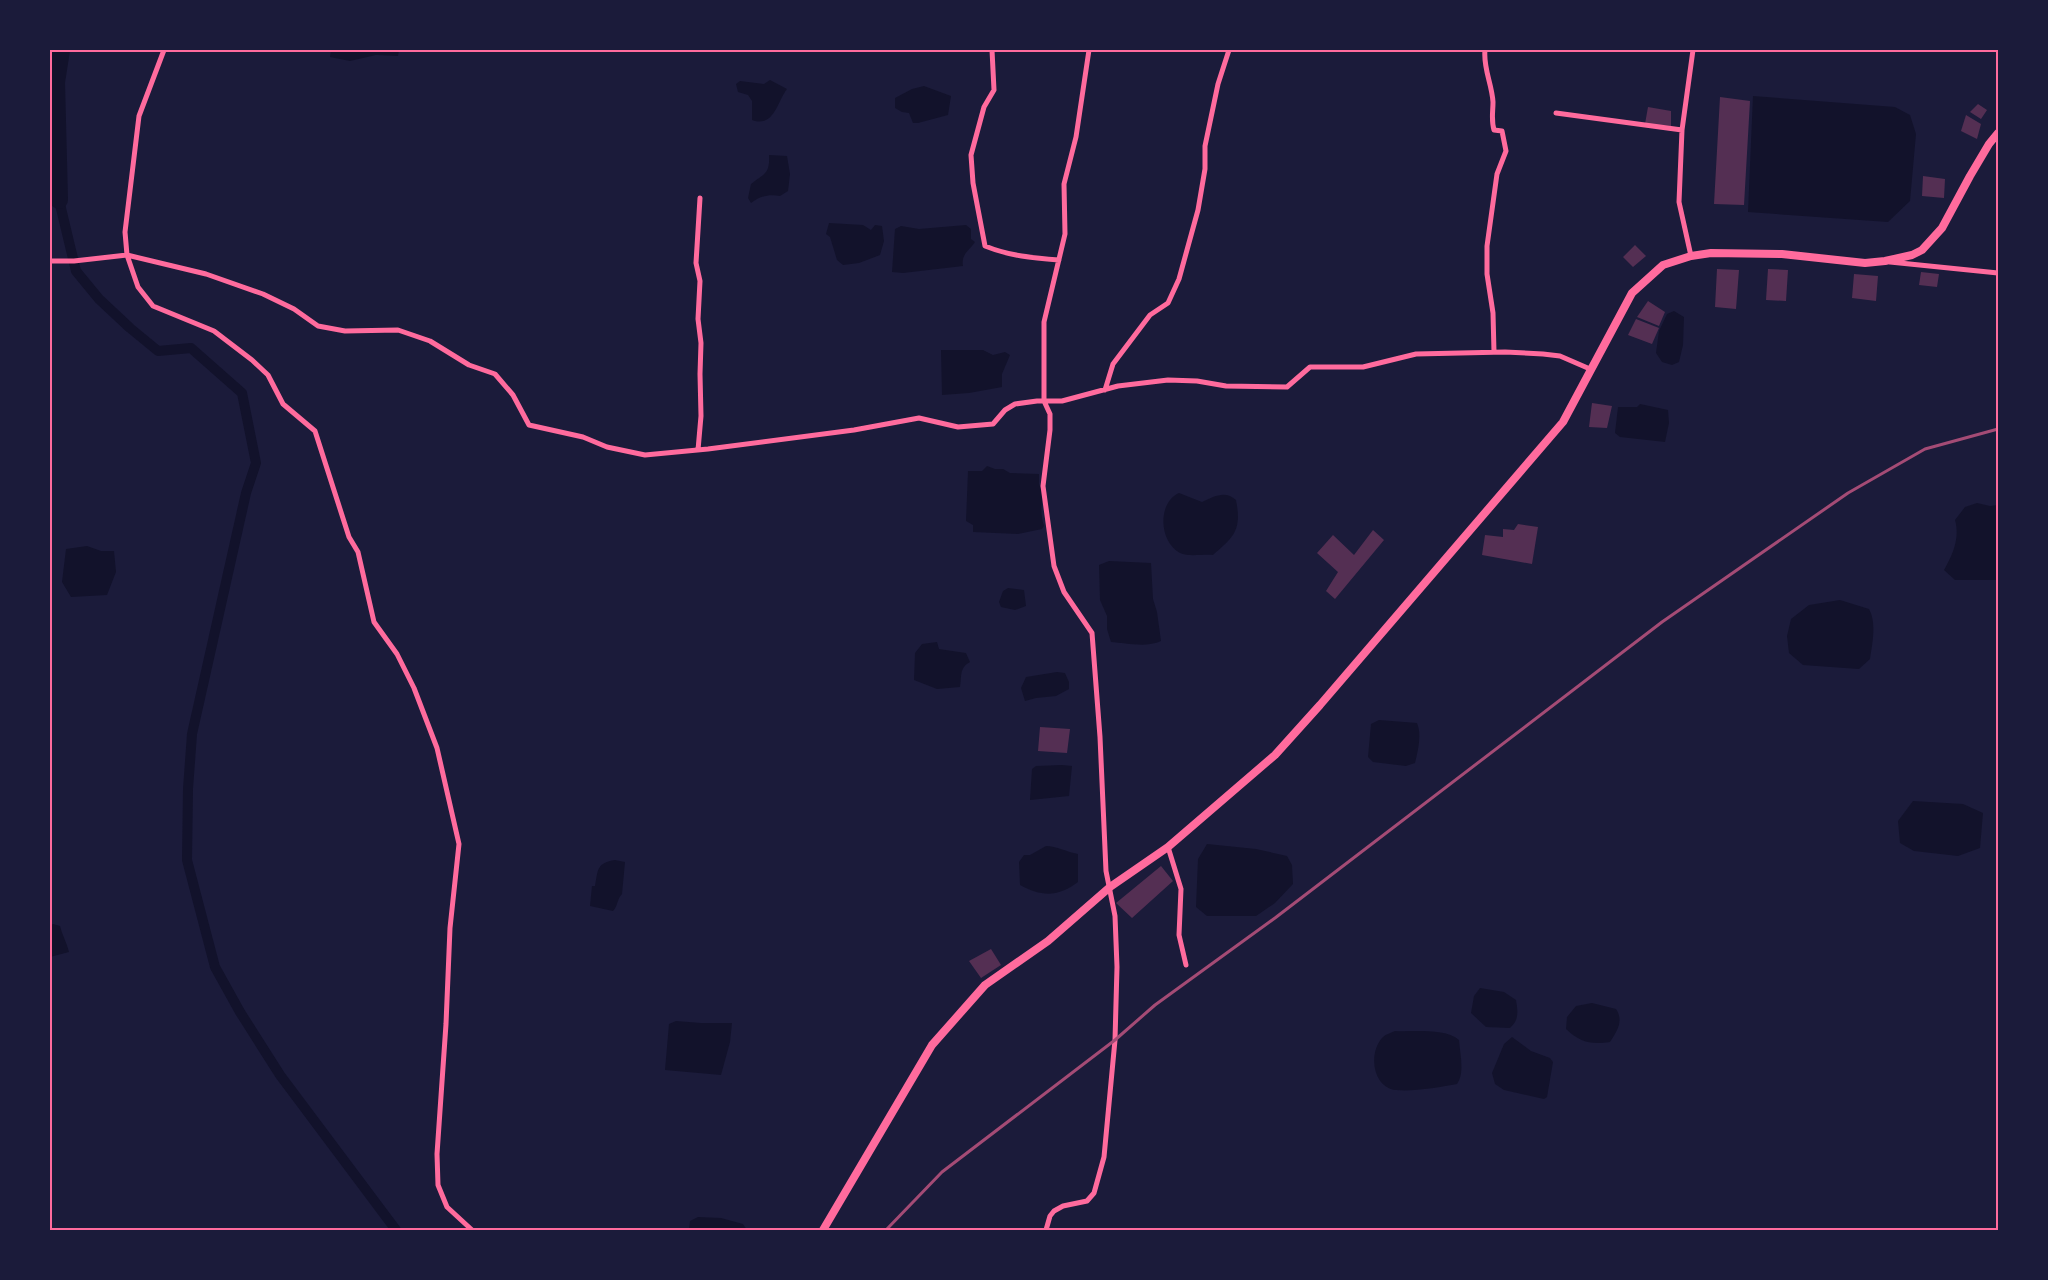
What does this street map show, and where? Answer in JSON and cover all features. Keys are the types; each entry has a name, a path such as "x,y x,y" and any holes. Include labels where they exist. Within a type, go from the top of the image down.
{"highway":[{"path":"823,1230 932,1045 985,985 1048,941 1110,887 1168,847 1275,755 1563,422 1632,293 1663,265 1691,256 1711,253 1782,254 1865,263 1912,255 1922,250 1936,236 1989,144 1998,133"}],"street":[{"path":"164,50 139,116 125,232 127,255 138,286 153,306 214,331 252,360 268,375 283,404 315,431 349,537 358,552 374,622 397,654 414,688 437,748 459,844 450,928 438,1185 447,1207 472,1230"},
{"path":"992,50 994,90 984,107 971,155 973,183 985,246 999,252 1030,258 1059,260"},
{"path":"1046,1230 1054,1211 1063,1206 1081,1203 1094,1193 1104,1158 1115,1040 1116,916 1106,871 1100,737 1092,633 1064,592 1054,566 1043,486 1050,430 1050,414 1044,401 1044,322 1065,234 1064,184 1076,137 1089,50"},
{"path":"1105,390 1113,364 1150,315 1168,303 1179,279 1198,210 1205,169 1204,146 1218,84 1229,50"},
{"path":"1485,50 1486,73 1493,103 1491,122 1494,130 1502,131 1504,134 1506,151 1497,174 1487,246 1487,274 1493,313 1494,352"},
{"path":"1691,256 1679,202 1682,130 1693,50"},
{"path":"1556,113 1682,130"},
{"path":"698,450 701,416 701,343 698,320 700,280 696,263 700,198"},
{"path":"50,261 74,261 127,255 206,274 263,294 294,309 318,326 345,331 398,330 430,341 470,365 495,374 513,395 529,424 583,437 607,447 645,455 854,430 919,418 958,427 993,424 1005,410 1015,404 1062,401 1118,386 1168,380 1197,381 1226,386 1287,387 1310,367 1363,367 1416,354 1494,352 1560,356 1590,369"},
{"path":"1885,261 1998,273"},
{"path":"1168,847 1181,889 1179,935 1186,965"}],"shaded area":[{"path":"331,50 399,50 398,56 376,55 350,61 330,57"},
{"path":"770,80 787,89 770,117 759,121 752,120 752,101 748,95 738,92 736,84 740,81 764,84"},
{"path":"924,86 951,96 948,115 913,123 909,113 895,108 895,98 912,89"},
{"path":"1753,96 1895,107 1910,115 1916,134 1910,201 1888,222 1748,212"},
{"path":"769,155 787,156 790,174 788,191 780,196 761,197 751,203 748,198 751,184 767,170"},
{"path":"829,223 863,225 871,230 875,225 882,226 884,241 880,255 859,263 843,265 837,260 830,237 826,234"},
{"path":"966,225 971,229 971,239 975,242 964,256 963,266 903,273 892,272 895,229 901,226 919,229"},
{"path":"1674,311 1684,317 1683,345 1679,362 1672,365 1662,362 1656,353 1659,331 1667,314"},
{"path":"941,350 983,350 993,355 1005,352 1010,355 1002,374 1002,387 942,395"},
{"path":"1640,404 1668,410 1669,423 1665,442 1620,437 1615,433 1618,407 1637,407"},
{"path":"987,466 1010,473 1039,474 1039,484 1044,496 1041,507 1044,526 1042,529 1018,534 973,532 973,525 966,521 968,471 982,471"},
{"path":"1179,493 1202,502 1224,495 1236,500 1238,519 1235,532 1213,555 1180,553 1168,540 1163,523 1164,513 1172,498"},
{"path":"1977,503 1998,505 1998,580 1955,580 1944,570 1955,546 1957,533 1955,520 1965,507"},
{"path":"87,546 101,551 114,551 116,572 107,595 71,597 62,582 66,549"},
{"path":"1109,561 1151,563 1153,599 1161,641 1143,645 1111,642 1107,629 1107,616 1100,600 1099,565"},
{"path":"1008,588 1024,590 1026,606 1015,610 1001,607 999,602 1003,591"},
{"path":"1840,600 1869,609 1873,627 1870,659 1859,669 1803,665 1789,653 1787,636 1791,619 1809,605"},
{"path":"937,642 939,649 966,653 970,662 963,670 960,687 937,689 914,680 915,653 922,644"},
{"path":"1057,672 1065,673 1069,689 1056,696 1025,701 1021,688 1026,677"},
{"path":"1379,720 1417,723 1419,738 1415,763 1406,766 1373,762 1368,757 1371,724"},
{"path":"1036,766 1072,766 1069,796 1030,800 1032,769"},
{"path":"1913,801 1963,804 1983,813 1980,848 1958,856 1914,851 1900,843 1898,821"},
{"path":"1207,844 1256,849 1287,856 1292,865 1293,884 1275,903 1256,916 1207,916 1196,907 1198,859"},
{"path":"1046,846 1078,854 1078,882 1057,893 1036,892 1020,885 1019,862 1024,855 1030,855"},
{"path":"615,860 625,862 622,894 616,907 613,911 590,906 592,886 595,886 599,868"},
{"path":"53,924 60,926 69,952 50,957 50,926"},
{"path":"1480,988 1504,992 1516,1000 1517,1015 1510,1028 1486,1027 1471,1013 1474,996"},
{"path":"1592,1003 1616,1009 1618,1013 1619,1026 1610,1042 1586,1042 1566,1029 1567,1017 1576,1006"},
{"path":"676,1021 732,1023 730,1042 721,1075 665,1070 669,1024"},
{"path":"1395,1031 1438,1032 1459,1040 1461,1069 1457,1084 1427,1089 1396,1090 1382,1083 1375,1068 1375,1051 1383,1037"},
{"path":"1512,1037 1531,1051 1550,1058 1553,1062 1547,1097 1544,1099 1504,1090 1495,1084 1492,1073 1504,1044"},
{"path":"698,1217 721,1218 743,1224 747,1230 689,1230 690,1221"}],"building":[{"path":"1720,97 1750,101 1744,205 1714,204"},
{"path":"1978,104 1987,110 1981,119 1970,112"},
{"path":"1648,107 1671,111 1671,126 1645,124"},
{"path":"1966,115 1981,124 1977,139 1961,131"},
{"path":"1923,176 1945,179 1944,198 1922,196"},
{"path":"1635,245 1646,256 1633,267 1623,257"},
{"path":"1717,269 1739,270 1736,309 1715,307"},
{"path":"1768,269 1788,270 1786,301 1766,300"},
{"path":"1921,272 1939,274 1937,287 1919,285"},
{"path":"1854,274 1878,276 1876,301 1852,298"},
{"path":"1648,301 1665,312 1659,326 1637,317"},
{"path":"1636,319 1659,328 1652,344 1628,335"},
{"path":"1592,403 1612,406 1607,428 1589,427"},
{"path":"1518,524 1538,527 1532,564 1482,555 1485,535 1503,537 1503,529 1514,530"},
{"path":"1373,530 1384,540 1335,599 1326,591 1338,572 1317,553 1333,535 1354,555"},
{"path":"1040,727 1070,729 1067,753 1038,751"},
{"path":"1161,866 1173,881 1132,918 1116,903"},
{"path":"991,949 1001,965 981,978 969,961"}],"waterway":[{"path":"59,200 56,82 61,50"},
{"path":"59,200 76,271 99,299 158,351 191,348 242,393 256,463 246,493 192,734 188,789 187,860 215,967 240,1012 280,1075 396,1230"}],"railway":[{"path":"886,1230 942,1172 1115,1040 1155,1005 1275,918 1662,622 1848,493 1925,449 1998,429"}]}
